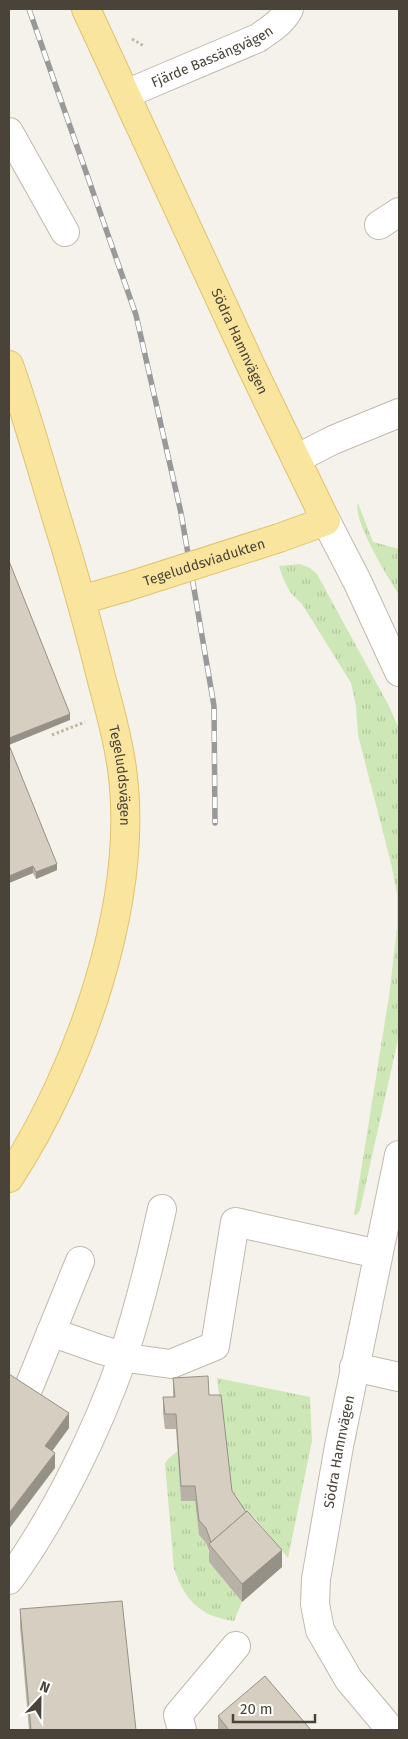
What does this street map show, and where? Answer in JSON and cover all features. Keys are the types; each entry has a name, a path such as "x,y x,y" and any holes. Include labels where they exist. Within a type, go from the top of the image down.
{"main road":[{"name":"Södra Hamnvägen","path":"86,9 251,366 326,521"},
{"name":"Tegeluddsvägen","path":"9,365 82,600 108,701 122,768 125,809 122,872 105,960 80,1037 51,1102 23,1157 9,1178"},
{"name":"Tegeluddsviadukten","path":"82,600 126,588 326,521"}],"street":[{"name":"Fjärde Bassängvägen","path":"126,94 258,38 286,14 289,9"},
{"path":"9,132 65,232"},
{"path":"296,459 333,440 399,413"},
{"name":"Södra Hamnvägen","path":"326,521 357,581 399,672"},
{"name":"Södra Hamnvägen","path":"391,1730 349,1680 320,1630 315,1604 316,1579 339,1446 399,1155"},
{"path":"9,1580 25,1558 68,1482 92,1433 123,1356 150,1266 162,1209"},
{"path":"52,1332 123,1356 171,1364 215,1346 235,1222 378,1254"},
{"path":"24,1399 80,1261"},
{"path":"354,1367 399,1378"},
{"path":"182,1730 178,1715 236,1646"}],"path":[{"path":"52,735 84,722"}],"green space":[{"path":"358,503 373,542 399,549 399,595 380,563 360,522"},
{"path":"300,564 310,568 317,574 390,708 399,729 399,1035 360,1210 356,1215 354,1215 389,996 397,929 397,894 391,863 358,735 356,706 351,683 302,604 290,592 279,566"},
{"path":"217,1378 310,1397 312,1441 288,1558 255,1518 241,1507 232,1506"},
{"path":"178,1451 181,1501 195,1501 199,1535 206,1543 211,1559 209,1562 242,1602 234,1621 212,1615 195,1605 184,1590 174,1569 165,1463"}],"building":[{"path":"9,561 70,714 9,738"},
{"path":"9,745 57,864 36,872 33,866 9,876"},
{"path":"9,1374 69,1413 45,1446 55,1453 9,1513"},
{"path":"208,1376 209,1395 221,1395 232,1491 246,1512 211,1542 206,1528 199,1520 195,1486 181,1486 176,1414 165,1414 163,1397 175,1397 173,1378"},
{"path":"247,1511 282,1550 242,1584 209,1544"},
{"path":"122,1601 136,1730 31,1730 20,1609"},
{"path":"265,1676 311,1730 229,1730 218,1716"}],"railway":[{"path":"29,9 136,315 181,513 214,706 215,823"}]}
